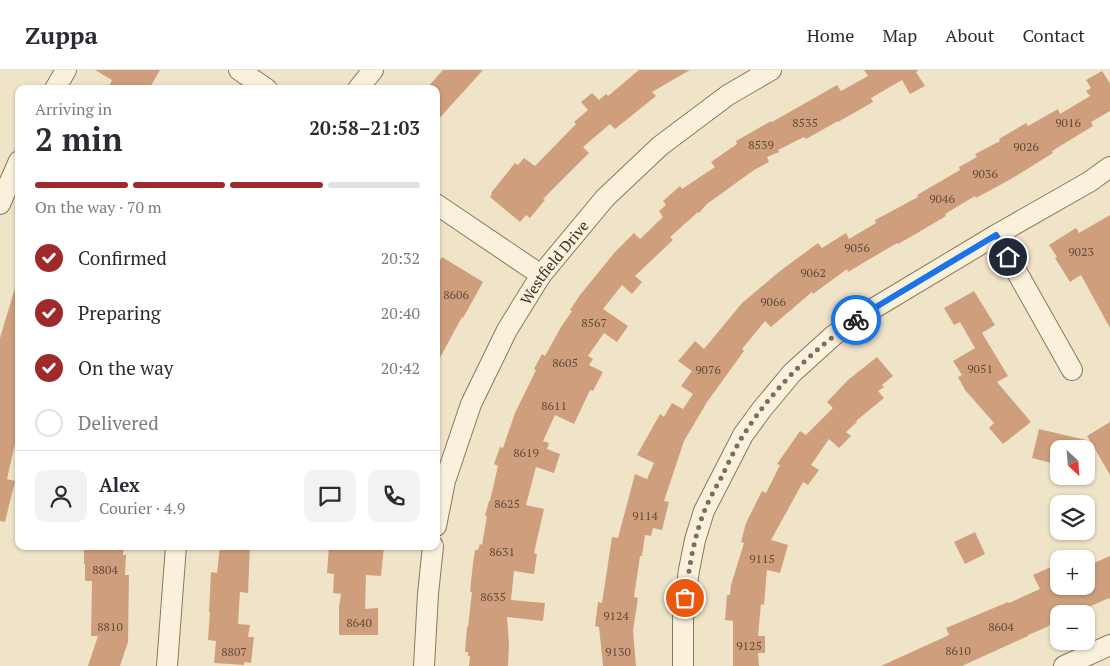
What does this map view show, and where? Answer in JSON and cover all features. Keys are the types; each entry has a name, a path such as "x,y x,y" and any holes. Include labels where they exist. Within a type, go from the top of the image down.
{"street":[{"path":"57,85 66,70"},
{"path":"239,70 261,85"},
{"path":"361,85 373,70"},
{"name":"Westfield Drive","path":"440,506 445,481 471,404 507,330 541,275 605,198 660,146 728,95 771,70"},
{"path":"683,666 683,613 695,540 704,511 743,435 762,408 792,373 834,335 871,310 1089,182 1110,167"},
{"path":"0,204 15,170"},
{"path":"440,207 541,275"},
{"path":"996,235 1072,370"},
{"path":"166,666 176,550"},
{"path":"424,666 433,550"},
{"path":"1064,666 1110,645"}],"building":[{"path":"95,70 160,70 151,85 110,85 112,80"},
{"path":"443,70 483,70 440,118 440,85 430,85"},
{"path":"639,70 690,70 652,92 656,96 615,129 610,124 583,147 589,153 543,199 545,200 530,218 526,215 520,222 490,197 491,193 515,163 518,165 524,158 535,166 576,124 574,122 588,110 581,102 592,93 599,100 606,94 608,96"},
{"path":"864,70 919,70 916,72 925,86 910,94 902,80 871,98 873,102 838,122 806,139 804,137 767,157 769,162 754,170 707,204 670,237 673,240 635,276 642,282 632,294 622,285 603,309 628,326 617,342 604,333 588,356 593,359 589,365 603,372 593,391 590,390 574,424 555,415 543,441 549,443 547,449 560,454 554,473 536,467 526,505 544,509 534,553 537,554 534,574 514,571 511,600 545,603 543,621 507,617 508,666 469,666 470,656 468,656 468,652 465,652 472,592 470,592 473,563 475,550 478,550 480,544 482,545 487,516 485,516 498,466 494,464 500,447 503,448 515,413 536,370 534,369 542,354 545,356 572,311 570,310 615,252 634,233 640,239 663,217 659,211 666,205 663,201 680,186 682,189 715,167 711,162 737,144 736,141 837,85 841,91 868,76"},
{"path":"1102,71 1110,83 1110,111 1091,122 1093,126 1011,179 976,198 975,196 945,214 946,216 848,272 847,269 813,294 812,292 771,327 765,321 742,349 744,351 707,402 684,441 664,501 669,502 662,530 653,528 651,536 645,535 634,597 638,598 633,630 636,666 603,666 599,627 595,626 598,602 602,603 612,537 618,538 635,474 647,479 654,463 637,455 660,414 664,417 672,403 683,409 693,394 681,386 692,371 678,361 695,341 704,349 742,303 780,271 818,243 822,248 846,233 849,239 876,223 875,220 918,197 917,195 960,170 959,167 977,157 975,154 1000,141 999,139 1026,123 1028,126 1058,109 1060,114 1090,96 1086,91 1091,88 1086,80"},
{"path":"1110,215 1110,328 1081,275 1070,282 1049,245 1076,228 1079,233"},
{"path":"442,257 483,282 440,358 440,260"},
{"path":"15,288 15,444 7,479 15,481 5,522 0,521 0,338"},
{"path":"974,291 995,325 982,333 1008,376 997,382 1031,422 1003,444 989,428 994,423 965,390 958,377 962,375 953,361 975,348 960,322 954,325 944,308"},
{"path":"877,357 893,376 878,391 884,398 856,421 846,432 851,436 839,448 829,439 811,465 819,470 808,485 803,482 771,540 788,545 780,573 767,570 764,605 761,604 758,636 765,636 765,653 758,653 759,666 733,666 733,621 725,620 727,595 730,595 731,585 744,543 741,542 746,523 762,491 766,493 780,465 777,464 800,431 806,435 833,408 827,402 848,380"},
{"path":"1110,422 1110,475 1095,449 1095,440 1089,440 1087,436"},
{"path":"1039,429 1086,440 1050,440 1050,463 1032,458"},
{"path":"975,532 985,554 965,564 954,542"},
{"path":"84,550 124,550 123,555 126,555 125,575 129,575 128,642 120,666 88,666 98,636 91,636 92,581 85,581"},
{"path":"220,550 250,550 248,593 240,592 238,624 250,625 248,637 254,637 251,663 244,662 244,665 214,663 216,641 208,640 211,572 217,573"},
{"path":"329,550 384,550 381,576 366,575 365,609 378,608 378,635 339,635 341,594 333,593 334,574 327,573"},
{"path":"1110,556 1110,600 1109,598 1093,605 1050,605 1050,624 1047,627 962,666 881,666 949,635 946,628 1040,589 1033,575 1050,567 1050,595 1095,595 1095,563"}],"way so far":[{"path":"685,598 695,540 704,511 743,435 762,408 792,373 834,335 856,320"}],"route":[{"path":"856,320 996,235 1008,257"}]}
